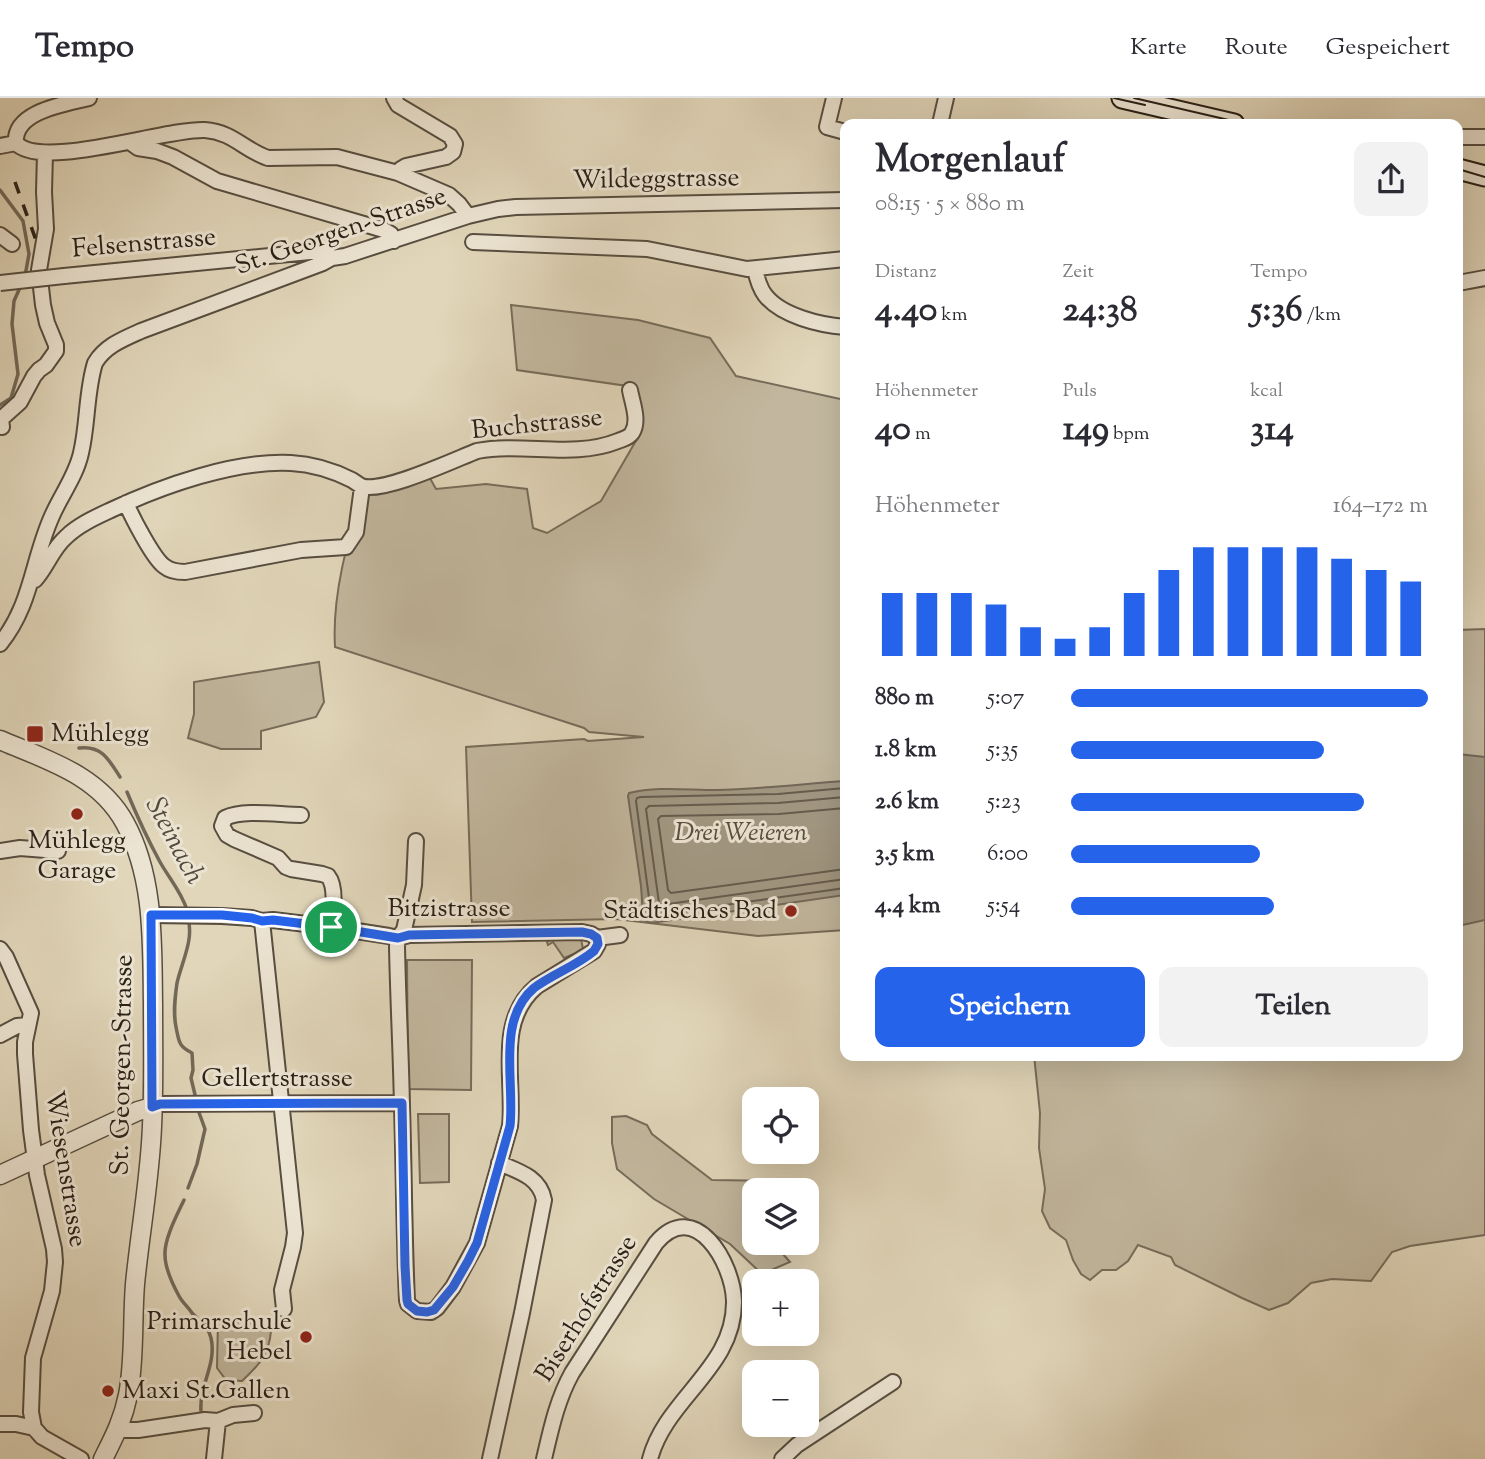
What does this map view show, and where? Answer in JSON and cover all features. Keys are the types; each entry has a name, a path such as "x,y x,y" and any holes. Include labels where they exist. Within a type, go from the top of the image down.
{"main road":[{"path":"1122,98 1212,119"},
{"path":"1463,170 1485,176"},
{"path":"1463,182 1485,188"}],"street":[{"path":"16,144 17,132 32,117 45,109 89,98"},
{"path":"394,98 398,104 450,136 455,144 453,152 446,157 406,166 398,173"},
{"path":"834,98 827,127 840,131"},
{"path":"941,119 946,98"},
{"name":"St. Georgen-Strasse","path":"0,146 16,144 22,149 45,152 90,149 206,130 226,134 268,158 337,158 398,173 449,195 468,216 332,258 141,331 104,351 93,370 80,457 48,525 31,585 18,618 0,644"},
{"path":"1463,137 1485,137"},
{"path":"130,142 138,148 173,157 217,181 389,232 394,240"},
{"path":"1,421 20,402 34,376 46,365 55,351 56,345 47,323 39,270 46,229 45,152"},
{"name":"Wildeggstrasse","path":"468,216 516,208 840,200"},
{"path":"0,235 12,244"},
{"path":"473,242 647,248 755,270 840,259"},
{"name":"Felsenstrasse","path":"0,283 320,251 332,258"},
{"path":"755,270 763,292 779,307 810,321 840,326"},
{"path":"1463,282 1485,278"},
{"name":"Buchstrasse","path":"362,487 402,481 477,451 592,449 627,438 634,430 635,419 630,390"},
{"path":"31,585 66,536 126,503 185,480 250,465 294,463 352,480 362,487 356,532 346,547 269,555 185,572 171,570 159,562 126,503"},
{"name":"St. Georgen-Strasse","path":"0,740 92,783 109,800 125,822 131,836 145,880 151,915 152,1107 148,1179 134,1301 130,1383 119,1427 103,1459"},
{"path":"301,816 248,813 225,818 222,826 234,839 278,858 286,867 328,876 332,881 334,912 331,927"},
{"path":"416,841 414,885 404,930 398,938 398,1002 405,1266 408,1304 417,1311 431,1312 437,1308 453,1287 477,1243 510,1126 510,1039 515,1016 523,999 537,986 594,951 598,944 597,938"},
{"path":"0,852 20,848 58,851"},
{"name":"Bitzistrasse","path":"151,915 252,918 398,938 409,935 582,932 597,938 620,935"},
{"path":"262,921 295,1233 282,1290 284,1309"},
{"name":"Wiesenstrasse","path":"0,949 31,1013 25,1054 31,1130 37,1175 55,1262 52,1291 33,1359 31,1412 34,1428"},
{"path":"0,1035 18,1027 28,1026"},
{"name":"Gellertstrasse","path":"152,1107 160,1104 402,1103"},
{"path":"0,1175 152,1107"},
{"name":"Biserhofstrasse","path":"490,1459 544,1200 539,1186 530,1177 499,1163"},
{"name":"Biserhofstrasse","path":"544,1459 557,1405 572,1373 656,1243 673,1230 689,1228 709,1239 724,1261 733,1291 733,1318 722,1351 669,1417 658,1436 650,1459"},
{"path":"782,1459 797,1445 893,1382"},
{"path":"119,1427 138,1430 205,1420 218,1421 233,1415 254,1413"},
{"path":"214,1459 218,1421"},
{"path":"0,1424 34,1428 42,1437 81,1459"}],"green space":[{"name":"Drei Weieren","path":"511,305 638,320 710,338 736,376 840,399 840,930 758,936 616,919 472,922 466,747 644,737 589,732 584,728 335,647 336,608 346,550 362,494 426,471 436,489 486,484 527,489 533,528 547,533 601,501 641,432 634,387 517,370"},
{"path":"1485,629 1485,1235 1410,1246 1392,1252 1371,1281 1332,1279 1311,1283 1288,1303 1269,1310 1175,1265 1171,1257 1138,1245 1128,1261 1116,1270 1102,1270 1090,1280 1081,1274 1066,1240 1050,1228 1042,1211 1045,1189 1039,1148 1040,1113 1035,1061 1463,1061 1463,630"},
{"path":"319,662 324,702 316,717 261,731 261,749 221,749 188,738 194,714 194,682"},
{"path":"551,939 581,939 583,949 564,958 553,942 548,945 547,942"},
{"path":"407,960 472,960 471,1090 408,1089"},
{"path":"418,1114 449,1114 449,1182 420,1183"},
{"path":"626,1116 647,1125 652,1134 712,1180 742,1180 742,1255 784,1255 790,1262 774,1269 757,1269 730,1244 654,1199 617,1169 612,1143 612,1117"},
{"path":"218,1320 263,1324 271,1331 262,1359 242,1381 226,1380 217,1368"}],"water":[{"path":"1463,755 1485,757 1485,920 1463,925"},
{"path":"840,781 840,896 651,923 645,921 629,793 661,789 732,789"}],"waterway":[{"name":"Steinach","path":"0,190 23,221 29,254 25,276"},
{"name":"Steinach","path":"0,405 11,398 18,374 12,324 14,301 22,283"},
{"name":"Steinach","path":"79,748 99,751 120,777"},
{"name":"Steinach","path":"127,792 151,845 187,910"},
{"name":"Steinach","path":"188,918 190,934 177,983 175,1016 180,1043 192,1053 191,1078 196,1099"},
{"name":"Steinach","path":"188,1188 205,1129 197,1107"},
{"name":"Steinach","path":"184,1200 169,1235 165,1260 180,1298 206,1327 211,1338 212,1357 201,1411"}],"tram line":[{"path":"1114,98 1145,105"},
{"path":"1134,98 1224,119"},
{"path":"1463,170 1485,177"}],"railway":[{"path":"15,182 37,243"}],"place":[{"name":"Mühlegg","path":"35,734"},
{"name":"Mühlegg Garage","path":"77,814"},
{"name":"Städtisches Bad","path":"791,911"},
{"name":"Primarschule Hebel","path":"306,1337"},
{"name":"Maxi St.Gallen","path":"108,1391"}],"route":[{"path":"151,915 222,915 331,927 398,938 409,935 587,933 594,935 598,941 590,955 553,975 529,993 515,1016 510,1039 510,1126 477,1243 453,1287 431,1312 417,1311 407,1300 402,1103 160,1104 152,1107 151,915"}]}
